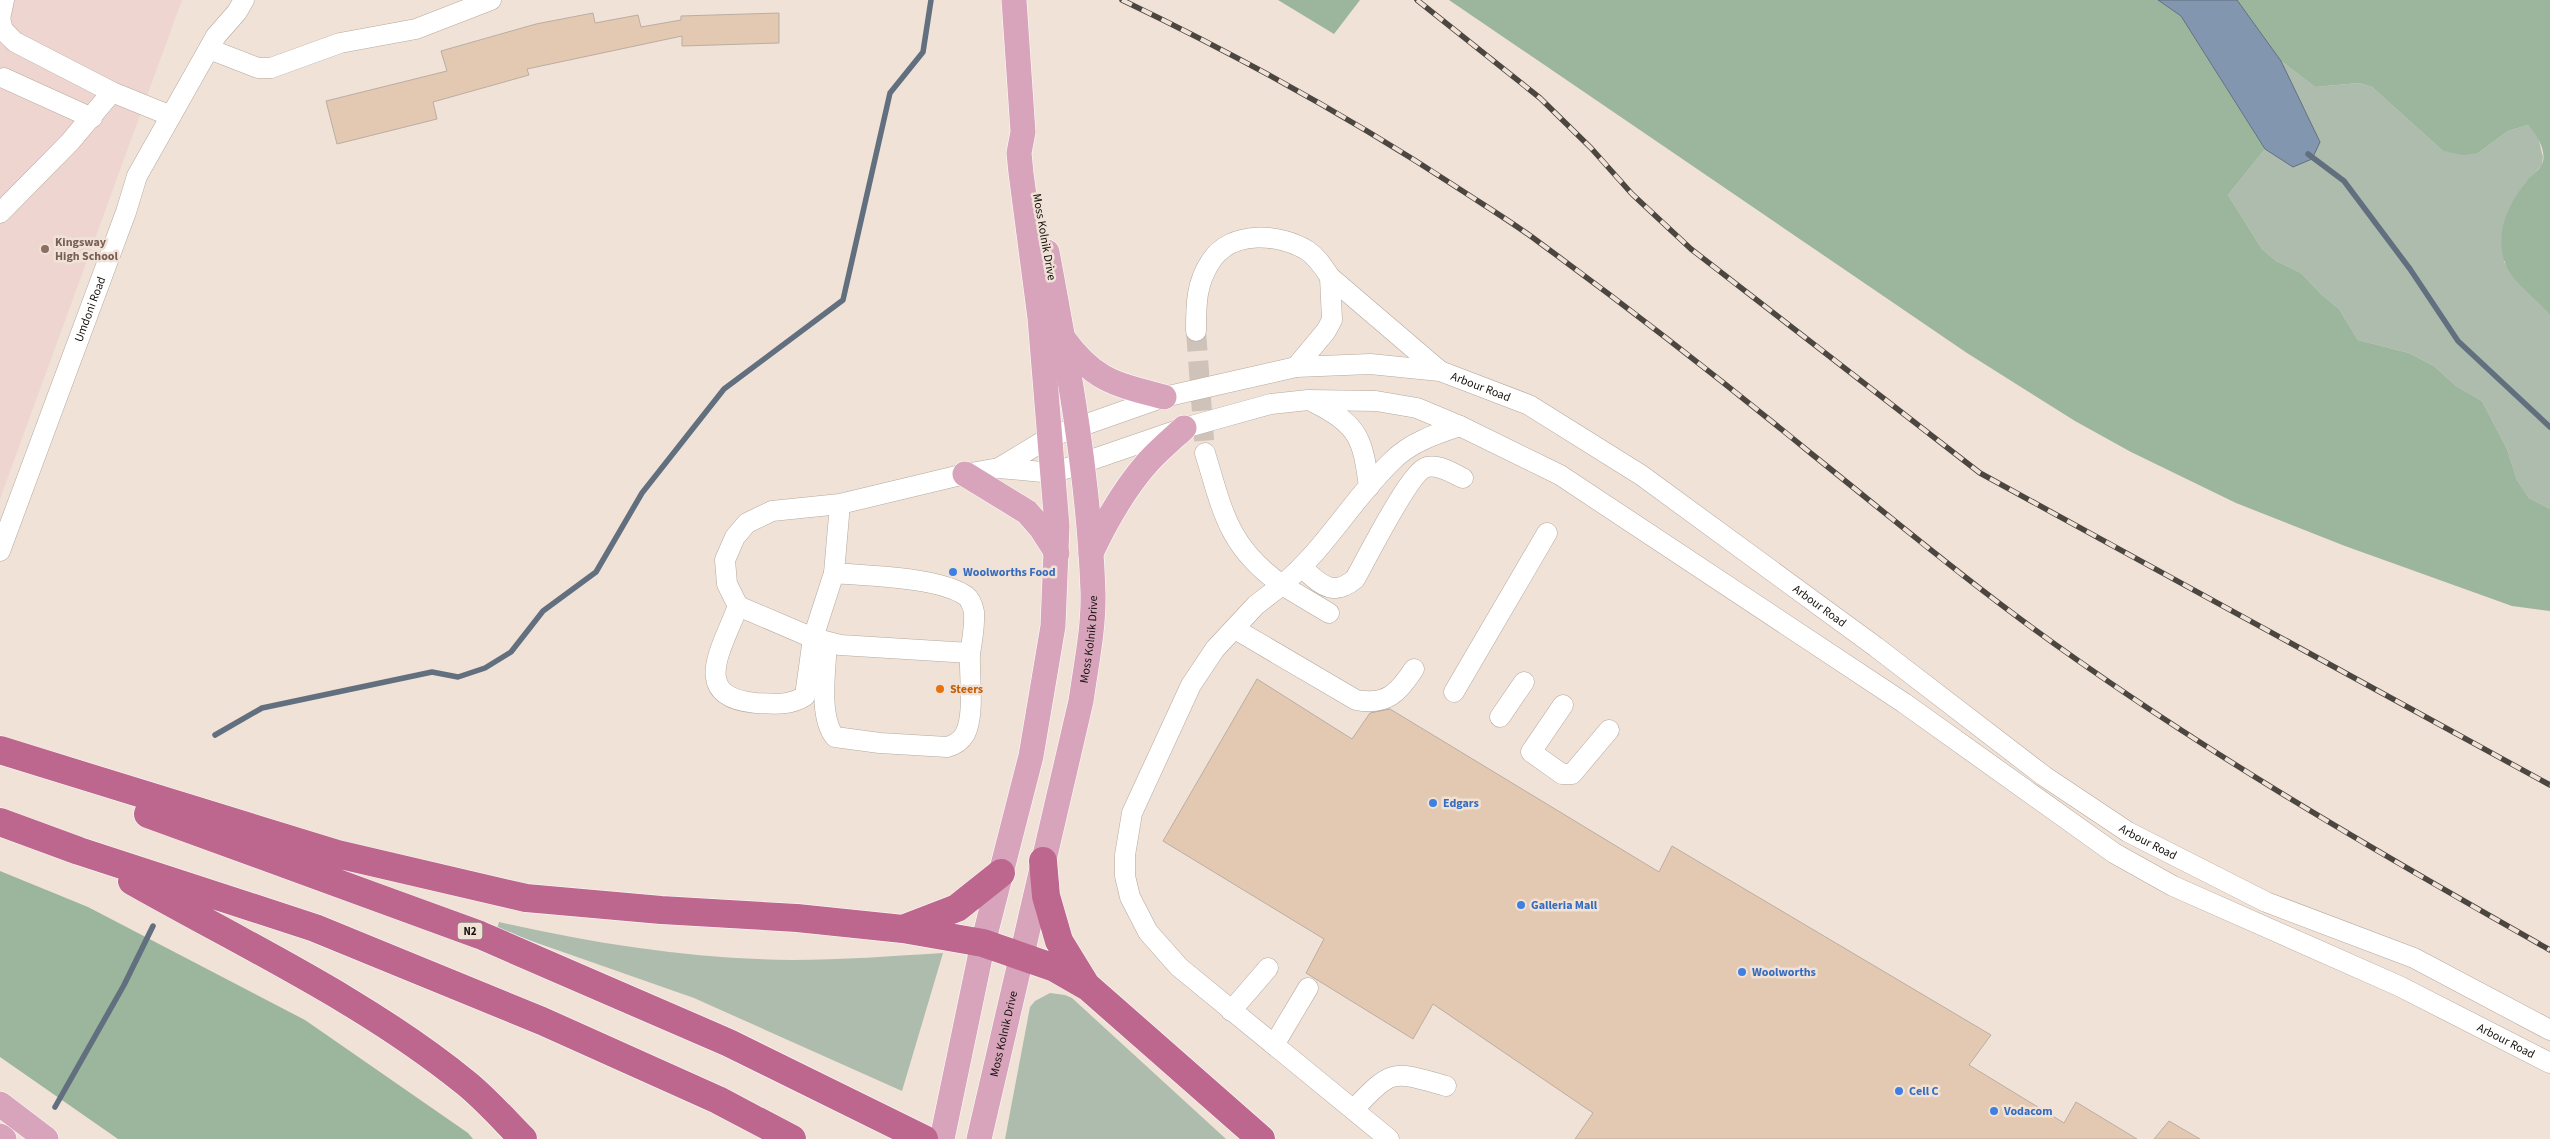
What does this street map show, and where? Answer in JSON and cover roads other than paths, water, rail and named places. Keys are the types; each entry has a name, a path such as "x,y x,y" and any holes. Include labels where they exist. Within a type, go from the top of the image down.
{"highway":[{"path":"0,750 337,854 526,898 661,910 797,918 904,929 983,943 1055,968 1088,987 1261,1139"},
{"name":"N2","path":"0,762 480,935 729,1043 924,1139"},
{"path":"0,822 79,852 324,932 542,1021 718,1100 792,1139"},
{"path":"79,852 316,983 405,1038 468,1084 523,1139"},
{"path":"1043,861 1046,896 1059,941 1088,987"},
{"path":"904,929 957,908 1001,873"}],"main road":[{"name":"Moss Kolnik Drive","path":"942,1139 983,943 1030,756 1053,626 1057,553 1053,473 1040,318 1019,152 1023,132 1014,0"},
{"name":"Moss Kolnik Drive","path":"979,1139 1020,955 1081,701 1089,645 1093,593 1081,464 1063,338 1041,222 1031,151 1023,132"},
{"path":"1063,338 1078,359 1100,376 1124,386 1164,397"},
{"path":"1090,556 1100,534 1128,487 1149,460 1184,428"},
{"path":"965,474 1027,512 1041,528 1057,553"},
{"path":"0,1104 46,1139"},
{"path":"0,1136 4,1139"}],"street":[{"path":"4,0 0,19 3,30 15,42 112,92 171,116"},
{"name":"Umdoni Road","path":"0,550 126,212 137,176 216,36 237,12 244,0"},
{"path":"209,49 258,68 271,68 340,43 416,29 491,0"},
{"path":"4,78 92,118"},
{"path":"3,205 92,118 112,92"},
{"path":"1196,331 1196,296 1211,260 1223,250 1243,239 1278,239 1307,250 1320,262 1330,277 1440,371"},
{"path":"1296,367 1326,331 1332,320 1330,277"},
{"name":"Arbour Road","path":"999,468 1050,437 1164,397 1296,367 1370,364 1440,371 1529,404 1641,475 1876,647 2044,776 2128,832 2257,897 2414,958 2550,1030"},
{"path":"1308,400 1339,414 1360,440 1369,488"},
{"name":"Arbour Road","path":"1053,473 1184,428 1271,404 1308,400 1376,400 1417,408 1460,426 1560,475 1904,704 2114,853 2173,886 2399,986 2550,1063"},
{"path":"1389,1139 1179,967 1148,932 1130,897 1125,876 1125,855 1132,814 1191,685 1215,649 1256,605 1302,568 1392,460 1429,436 1460,426"},
{"path":"1205,452 1226,520 1237,542 1266,573 1282,585 1329,613"},
{"path":"1302,568 1326,588 1339,588 1348,585 1355,579 1409,482 1422,469 1428,466 1442,468 1463,478"},
{"path":"970,653 840,645 820,640 738,606 727,584 725,560 735,537 747,523 772,511 840,504 965,474 999,468 1053,473"},
{"path":"738,606 714,669 716,683 725,696 753,702 793,704 804,696 820,640 834,573 840,504"},
{"path":"1454,692 1547,533"},
{"path":"820,640 825,714 828,729 835,737 845,740 947,747 954,745 961,739 969,719 970,653 975,629 974,609 968,597 953,589 927,583 834,573"},
{"path":"1235,629 1356,700 1372,702 1391,697 1398,692 1414,669"},
{"path":"1500,717 1524,682"},
{"path":"1563,705 1531,752 1562,774 1572,774 1609,730"},
{"path":"2029,794 2044,776"},
{"path":"1231,1011 1268,968"},
{"path":"1274,1045 1308,988"},
{"path":"1354,1109 1380,1082 1388,1077 1409,1076 1446,1086"}],"water":[{"path":"2158,0 2237,0 2281,61 2320,142 2312,159 2293,167 2265,149 2181,16"}],"waterway":[{"path":"215,735 262,708 432,672 458,677 485,668 511,652 543,611 596,572 642,493 724,389 843,300 890,93 923,52 931,0"},
{"path":"2308,154 2344,181 2410,269 2458,341 2550,427"},
{"path":"55,1107 124,985 153,926"}],"tunnel":[{"path":"1196,331 1205,453"}],"railway":[{"path":"1122,0 1209,43 1295,89 1379,138 1511,222 1678,347 1970,581 2086,666 2150,710 2348,834 2550,950"},
{"path":"1417,0 1540,98 1591,148 1632,194 1691,249 1980,473 2550,785"}],"place":[{"name":"Kingsway High School","path":"45,249"},
{"name":"Woolworths Food","path":"953,572"},
{"name":"Steers","path":"940,689"},
{"name":"Edgars","path":"1433,803"},
{"name":"Galleria Mall","path":"1521,905"},
{"name":"Woolworths","path":"1742,972"},
{"name":"Cell C","path":"1899,1091"},
{"name":"Vodacom","path":"1994,1111"}]}
